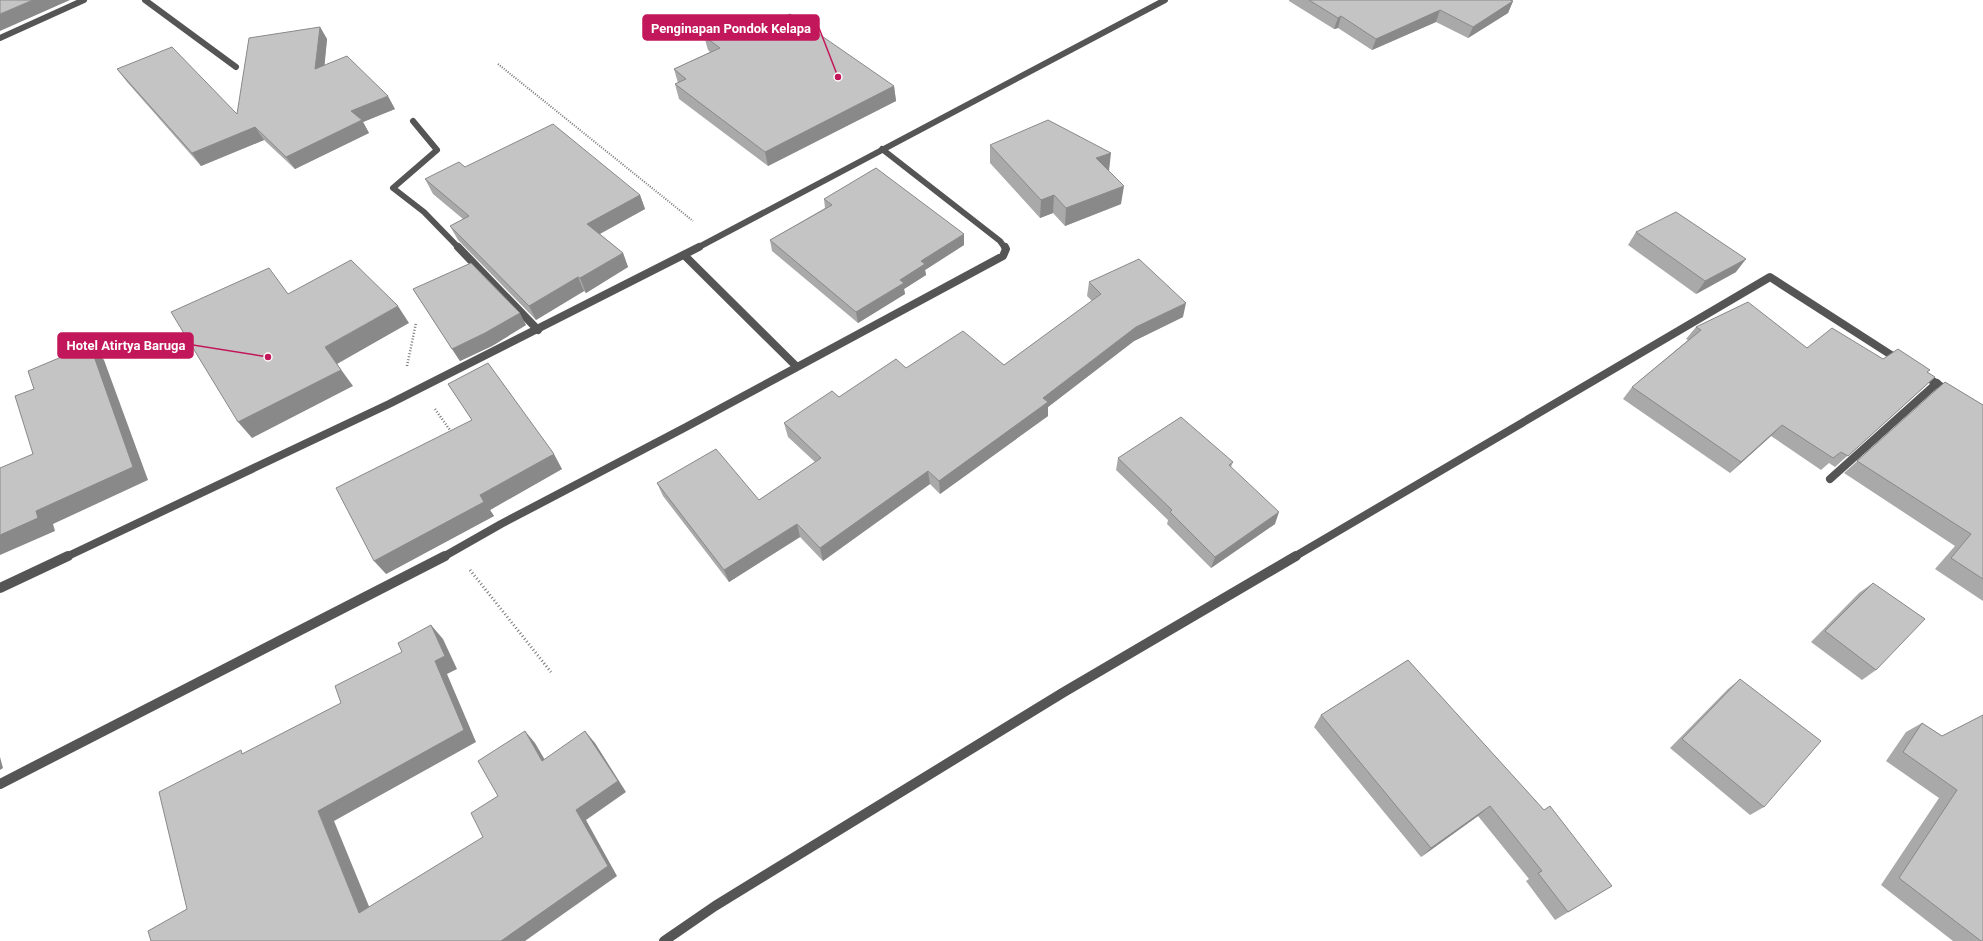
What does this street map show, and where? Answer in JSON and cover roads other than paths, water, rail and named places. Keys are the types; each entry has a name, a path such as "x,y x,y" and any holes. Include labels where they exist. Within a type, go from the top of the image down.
{"street":[{"path":"0,38 84,0"},
{"path":"146,0 236,67"},
{"path":"0,588 419,390 538,330 684,255 1165,0"},
{"path":"413,121 437,150 393,188 424,212 538,330"},
{"path":"0,784 455,551 501,524 686,427 796,366 1003,256 1006,249 1000,241 882,149"},
{"path":"684,255 796,366"},
{"path":"664,941 715,906 1071,688 1770,277 1904,363"},
{"path":"1917,371 1956,396"},
{"path":"1830,478 1936,383"}],"place":[{"name":"Penginapan Pondok Kelapa","path":"838,77"},
{"name":"Hotel Atirtya Baruga","path":"268,357"}]}
